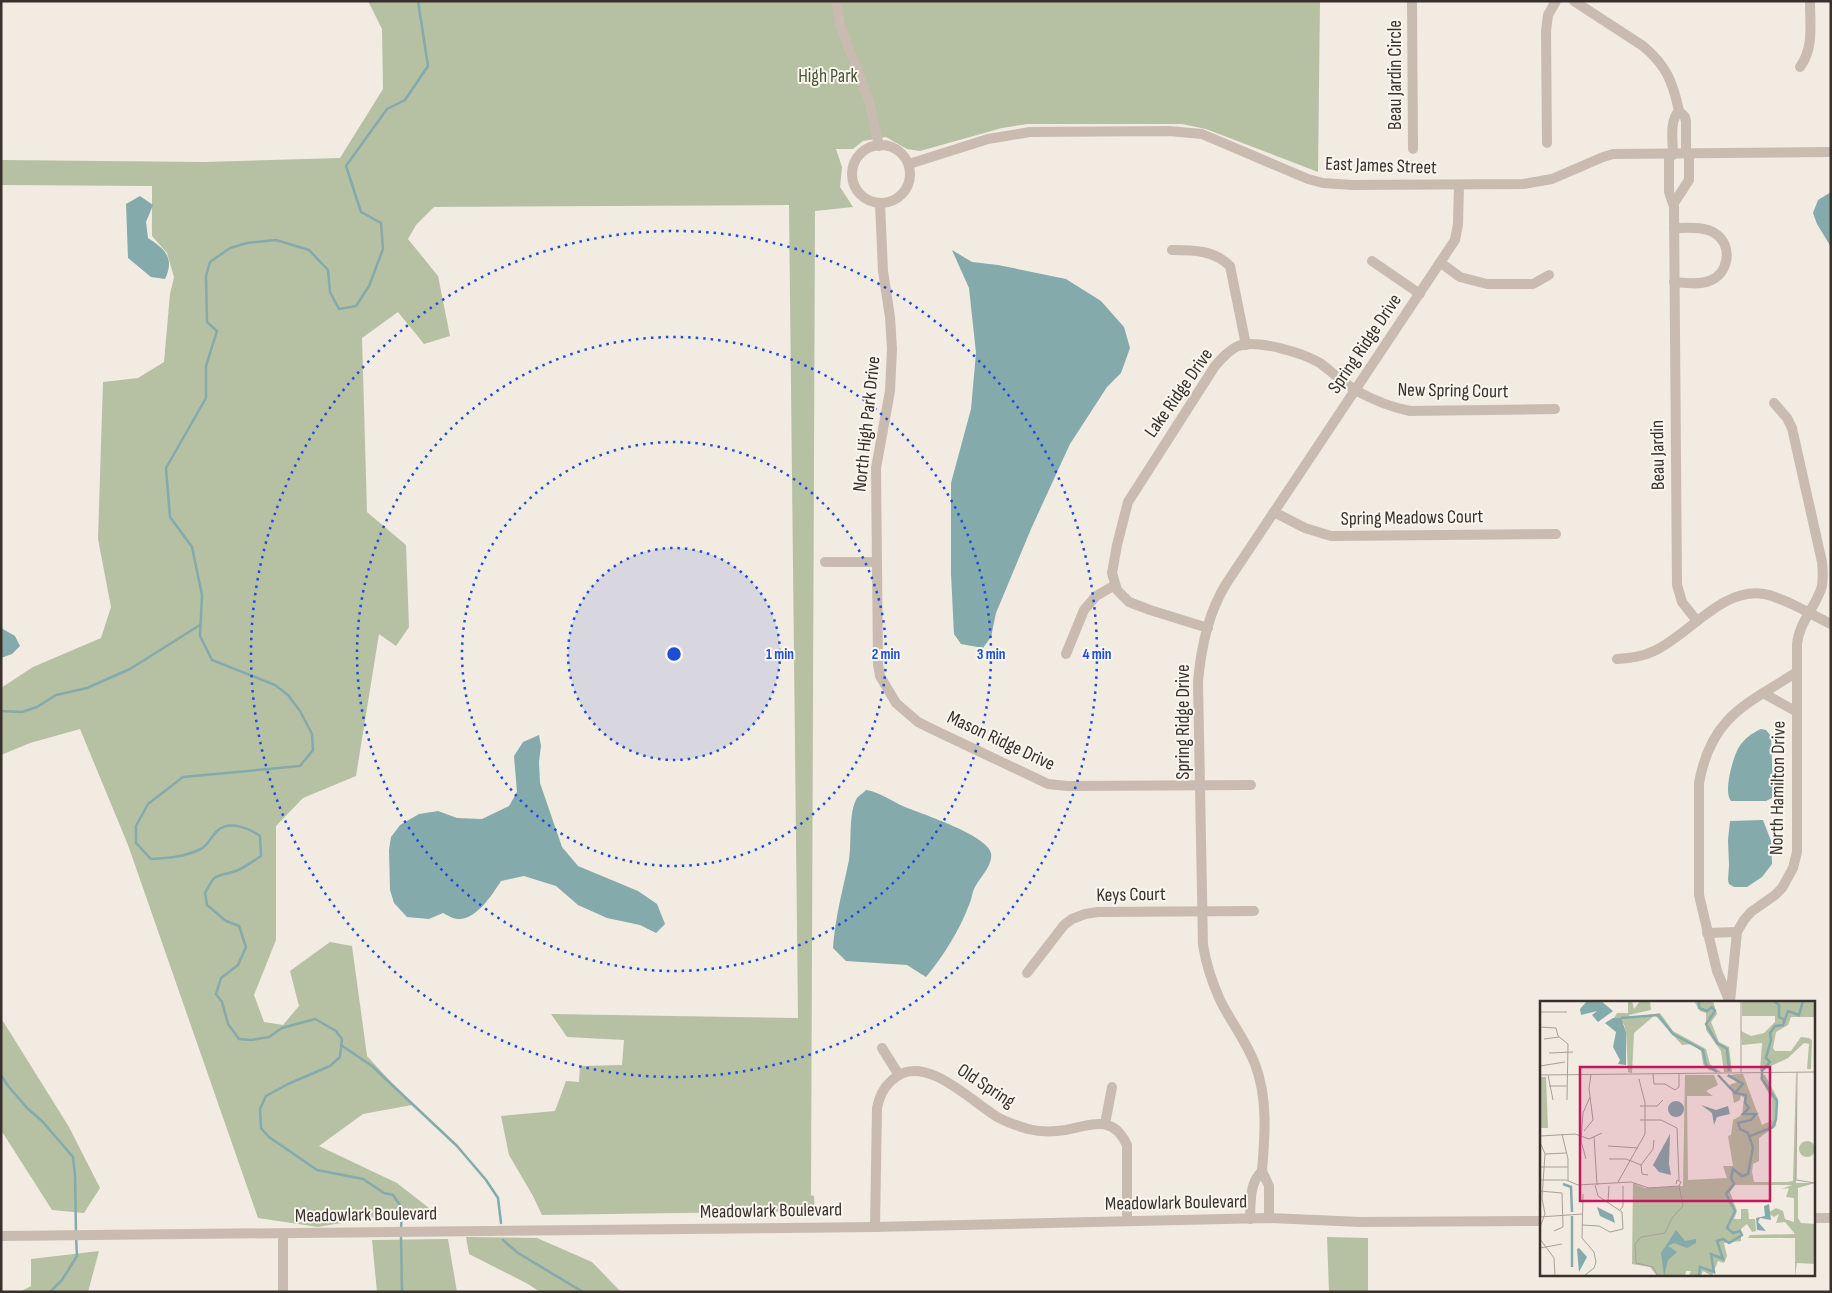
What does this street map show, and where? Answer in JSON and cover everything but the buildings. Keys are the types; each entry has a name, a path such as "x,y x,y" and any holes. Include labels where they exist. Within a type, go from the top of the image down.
{"street":[{"path":"836,1 840,25 869,101 879,146"},
{"name":"Beau Jardin Circle","path":"1412,1 1413,149"},
{"path":"1547,143 1546,31 1548,14 1556,1"},
{"path":"1574,1 1653,54 1663,65 1670,79 1679,111 1685,117 1686,122 1689,180 1674,203"},
{"path":"1800,68 1806,59 1810,47 1810,1"},
{"name":"Beau Jardin","path":"1679,111 1674,116 1669,192 1674,203 1677,585 1682,602 1697,621"},
{"name":"East James Street","path":"909,164 988,139 1030,132 1168,131 1202,134 1308,179 1323,183 1352,186 1515,185 1538,182 1563,174 1603,157 1626,153 1671,155 1831,152"},
{"path":"879,146 890,146 901,152 909,164 910,175 908,185 904,191 891,201 880,204 870,200 854,186 852,169 858,156 864,151 879,146"},
{"name":"Spring Ridge Drive","path":"1269,1218 1270,1186 1262,1171 1264,1123 1261,1083 1251,1055 1220,1000 1203,945 1198,682 1203,644 1215,602 1455,240 1458,224 1459,185"},
{"name":"North High Park Drive","path":"880,204 882,271 890,317 892,349 890,386 876,468 877,646 880,676 896,703"},
{"path":"1674,228 1704,229 1716,234 1725,245 1728,258 1718,276 1709,282 1674,282"},
{"path":"1172,250 1198,251 1215,255 1230,266 1246,344 1268,346 1306,357 1318,363 1356,390"},
{"path":"1372,261 1420,294"},
{"path":"1441,263 1460,278 1487,284 1532,284 1549,275"},
{"name":"Lake Ridge Drive","path":"1115,585 1112,573 1113,562 1128,502 1215,366 1232,349 1246,344"},
{"name":"New Spring Court","path":"1356,390 1389,407 1410,411 1555,409"},
{"name":"North Hamilton Drive","path":"1730,1001 1737,932 1751,912 1782,888 1793,868 1797,852 1796,672 1798,637 1822,586 1822,562 1794,436 1787,418 1774,403"},
{"name":"Spring Meadows Court","path":"1274,512 1305,528 1332,536 1556,534"},
{"path":"825,562 877,562"},
{"path":"1066,654 1084,610 1096,596 1115,585 1123,597 1134,604 1208,628"},
{"path":"1617,658 1645,656 1657,650 1730,599 1746,594 1767,594 1831,624"},
{"name":"North Hamilton Drive","path":"1730,1001 1717,970 1699,895 1699,783 1702,766 1710,744 1731,715 1796,672"},
{"name":"North Hamilton Drive","path":"1762,694 1797,712"},
{"name":"Mason Ridge Drive","path":"896,703 918,722 1048,784 1067,786 1250,785"},
{"name":"Keys Court","path":"1027,973 1064,925 1085,914 1113,912 1254,911"},
{"path":"1707,933 1737,932"},
{"path":"875,1227 877,1108 884,1089 899,1075 882,1048"},
{"name":"Old Spring","path":"899,1075 917,1071 932,1074 999,1118 1028,1129 1051,1131 1105,1124"},
{"path":"1112,1087 1105,1124 1117,1130 1124,1137 1127,1145 1127,1222"},
{"name":"Spring Ridge Drive","path":"1250,1218 1252,1186 1256,1177 1262,1171"},
{"name":"Meadowlark Boulevard","path":"1,1236 875,1227 1250,1218 1361,1222 1540,1221"},
{"path":"1814,1218 1831,1218"},
{"path":"283,1233 283,1292"}],"green space":[{"name":"High Park","path":"368,1 1320,1 1318,172 1206,129 1182,124 1028,124 1002,128 920,151 907,149 886,137 863,141 853,149 836,149 842,167 840,187 853,207 815,211 811,1195 806,1194 814,1196 815,1211 542,1215 509,1155 501,1116 555,1111 566,1081 579,1082 580,1066 622,1065 624,1040 567,1037 551,1014 798,1018 789,205 434,207 416,225 408,239 438,276 450,336 424,344 398,312 362,338 367,512 406,545 409,627 396,646 379,634 356,776 303,798 276,826 276,940 254,995 264,1022 283,1025 299,1006 290,971 330,942 352,946 367,1056 412,1105 363,1114 319,1146 397,1183 429,1208 318,1227 258,1218 128,845 80,729 30,743 1,755 1,688 33,667 101,638 111,607 98,539 103,382 138,378 164,362 170,294 174,277 167,253 152,236 152,186 1,185 1,160 204,162 340,158 383,89 382,29"},
{"path":"1,1018 69,1127 100,1188 84,1213 52,1210 1,1130"},
{"path":"466,1237 537,1238 592,1262 621,1292 540,1292 469,1254"},
{"path":"1327,1237 1368,1238 1368,1292 1329,1292"},
{"path":"448,1239 457,1292 377,1292 372,1240"},
{"path":"99,1251 88,1292 20,1292 31,1286 31,1259"}],"water":[{"path":"1831,192 1831,247 1817,224 1813,213 1818,200"},
{"path":"140,196 153,205 146,222 148,238 167,255 169,265 165,279 151,277 128,258 126,204"},
{"path":"952,250 972,262 998,265 1066,279 1101,301 1124,327 1130,348 1121,373 1107,387 1070,444 1031,529 996,613 991,637 983,648 961,644 954,634 951,574 951,483 971,409 976,353 969,288"},
{"path":"1,628 15,636 20,646 12,654 1,658"},
{"path":"1761,729 1766,730 1771,736 1772,798 1766,801 1731,801 1728,783 1737,752 1741,744 1751,734"},
{"path":"539,735 541,746 539,762 540,783 562,847 578,866 638,891 657,904 665,924 656,933 640,925 607,918 578,905 556,886 524,876 501,881 483,906 465,918 456,919 443,913 429,919 407,917 394,903 390,890 389,850 391,837 400,825 419,814 438,811 457,818 482,819 509,806 517,792 514,756 523,742"},
{"path":"866,790 967,832 987,846 991,853 990,862 974,889 970,903 956,933 926,977 907,965 846,961 833,948 837,914 850,853 852,811 857,798"},
{"path":"1763,820 1771,841 1772,864 1762,877 1747,887 1734,887 1729,884 1728,880 1730,821"}],"waterway":[{"path":"401,1230 402,1208 393,1195 384,1193 363,1179 317,1170 269,1137 261,1128 260,1109 266,1096 288,1084 330,1066 340,1057 342,1039 336,1031 315,1019 282,1028 269,1037 251,1040 239,1039 228,1024 222,1002 216,994 221,978 238,965 246,947 239,926 226,921 207,905 205,893 217,876 239,870 261,856 260,836 239,826 227,826 217,831 206,845 195,852 170,858 151,859 136,843 136,826 148,804 183,777 300,766 313,750 312,734 300,711 288,695 275,685 212,660 200,636 202,595 192,547 170,517 166,468 206,398 206,366 217,331 207,322 206,276 210,262 230,248 247,243 276,240 309,250 328,270 330,292 339,309 356,306 369,286 383,249 381,223 361,212 346,166 387,109 405,100 428,66 418,1"},
{"path":"1,711 22,712 37,707 56,695 87,688 130,669 200,625"},
{"path":"341,1045 372,1066 457,1146 486,1180 498,1198 501,1223"},
{"path":"1,1075 28,1109 42,1121 73,1157 76,1232"},
{"path":"401,1236 402,1292"},
{"path":"50,1292 62,1280 77,1256 76,1237"},
{"path":"503,1240 518,1253 583,1292"}]}
